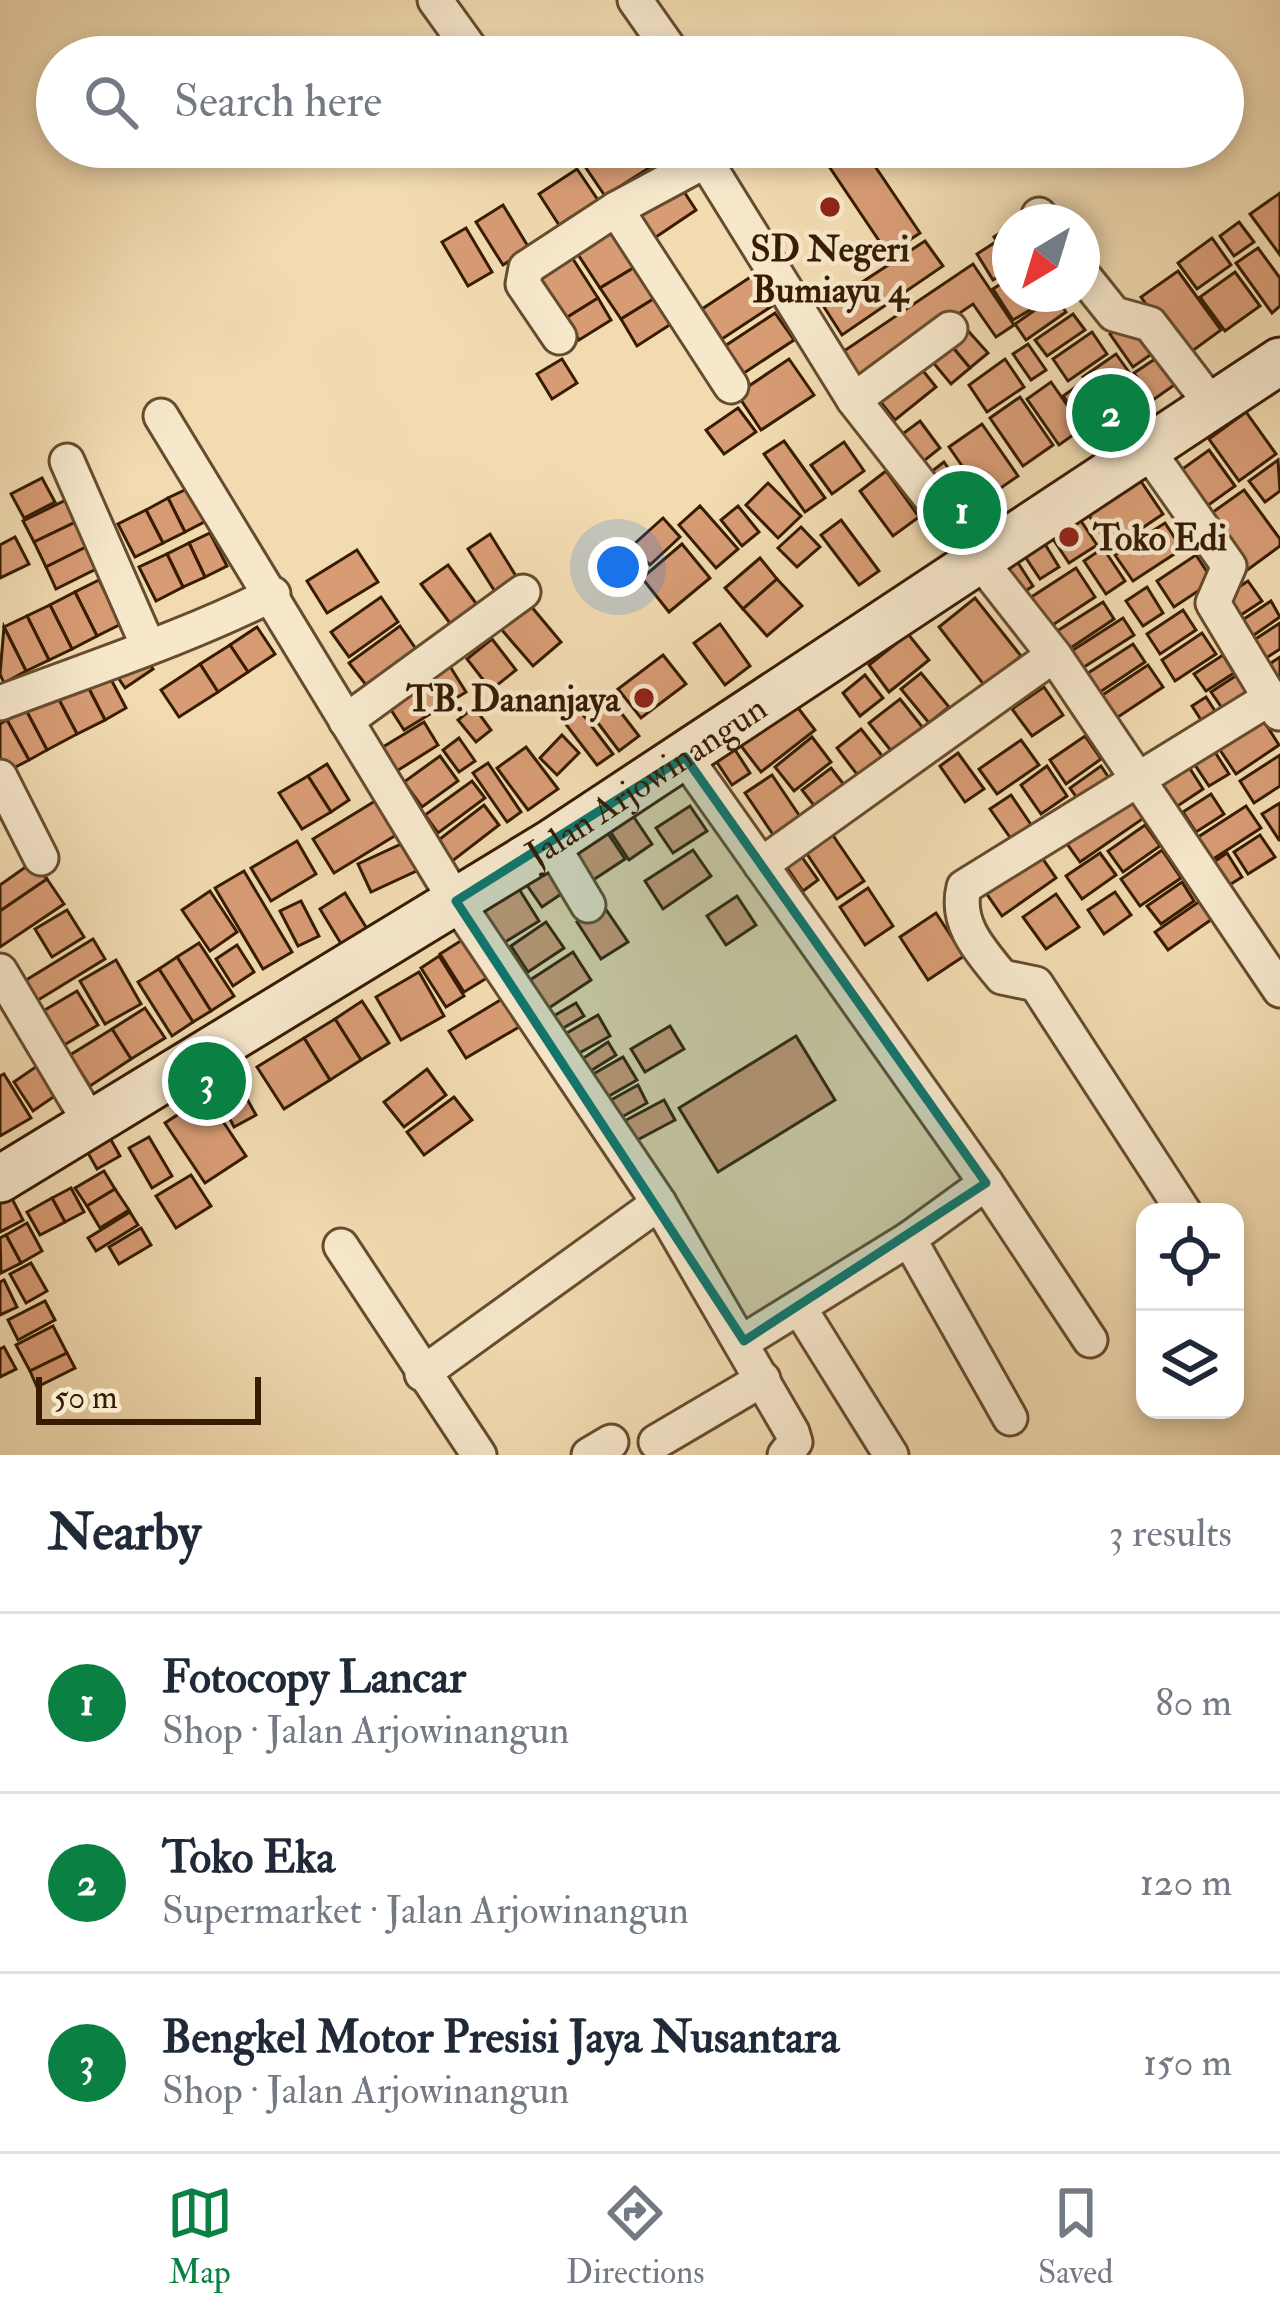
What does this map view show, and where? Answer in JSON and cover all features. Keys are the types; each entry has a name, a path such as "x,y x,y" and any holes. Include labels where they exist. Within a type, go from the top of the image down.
{"main road":[{"name":"Jalan Arjowinangun","path":"0,1179 551,843 1280,361"}],"street":[{"path":"435,0 461,36"},
{"path":"635,0 660,36"},
{"path":"559,337 523,284 524,273 679,168"},
{"path":"710,168 854,400 1054,656 1280,990"},
{"path":"616,209 730,386"},
{"path":"1100,296 1114,314 1150,324 1213,406"},
{"path":"854,400 950,328"},
{"path":"161,416 457,901 659,1203 744,1341 792,1432 795,1442 785,1455"},
{"path":"1145,448 1229,566 1213,603 1275,707 1140,778 964,887 960,904 963,921 1002,977 1036,984 1178,1203"},
{"path":"67,461 148,646"},
{"path":"346,721 523,592"},
{"path":"0,703 148,646 194,634 273,594"},
{"path":"761,865 1054,656"},
{"path":"685,757 986,1183 1090,1340"},
{"path":"0,777 41,858"},
{"path":"551,843 588,905"},
{"path":"0,971 91,1124"},
{"path":"744,1341 909,1239 986,1183"},
{"path":"422,1374 659,1203"},
{"path":"909,1239 1010,1418"},
{"path":"341,1246 478,1455"},
{"path":"800,1309 891,1455"},
{"path":"656,1442 763,1379"}],"highlighted area":[{"path":"685,757 986,1183 744,1341 456,901"}],"building":[{"path":"586,168 649,168 605,196"},
{"path":"830,168 876,168 920,233 888,254"},
{"path":"577,169 598,200 559,225 539,194"},
{"path":"679,184 696,210 653,239 635,213"},
{"path":"1280,193 1280,255 1250,214"},
{"path":"503,205 529,248 503,265 476,222"},
{"path":"1239,222 1254,242 1234,256 1220,236"},
{"path":"608,225 635,267 600,288 573,247"},
{"path":"466,228 492,272 468,286 442,242"},
{"path":"1212,238 1231,265 1197,289 1178,263"},
{"path":"925,241 943,266 842,335 824,307"},
{"path":"992,244 992,278 977,254"},
{"path":"1258,248 1280,278 1280,306 1272,313 1236,263"},
{"path":"571,256 598,298 566,318 539,276"},
{"path":"973,264 992,292 992,312 1005,312 1014,325 996,337 973,304 861,380 841,353"},
{"path":"635,267 655,298 621,319 600,288"},
{"path":"1178,271 1221,330 1184,357 1141,297"},
{"path":"1235,272 1260,306 1225,331 1200,297"},
{"path":"752,276 772,306 722,339 702,309"},
{"path":"598,298 611,320 579,340 566,318"},
{"path":"655,298 671,324 637,346 621,319"},
{"path":"1032,312 1066,312 1026,340 1015,324"},
{"path":"775,313 794,340 744,373 725,346"},
{"path":"1073,314 1085,330 1047,356 1035,340"},
{"path":"1130,320 1153,353 1133,367 1110,334"},
{"path":"962,324 988,353 970,368 945,338"},
{"path":"1092,332 1107,354 1068,381 1053,359"},
{"path":"945,338 970,368 951,384 926,354"},
{"path":"1028,344 1046,370 1031,380 1013,354"},
{"path":"1116,354 1144,393 1110,416 1083,377"},
{"path":"1161,355 1180,381 1153,400 1134,373"},
{"path":"562,359 577,383 552,399 537,374"},
{"path":"789,359 814,395 761,430 737,394"},
{"path":"1005,359 1024,387 987,412 969,385"},
{"path":"916,362 936,387 895,420 875,395"},
{"path":"1051,382 1083,428 1059,445 1027,399"},
{"path":"1080,384 1104,418 1087,429 1063,396"},
{"path":"1020,397 1053,445 1023,466 990,418"},
{"path":"738,408 756,432 724,454 706,430"},
{"path":"1246,412 1276,454 1239,481 1209,439"},
{"path":"920,421 940,448 915,468 893,441"},
{"path":"982,424 1018,476 985,499 949,447"},
{"path":"784,441 825,498 805,512 764,454"},
{"path":"844,442 864,471 832,494 811,465"},
{"path":"1209,450 1235,486 1200,511 1174,475"},
{"path":"1278,460 1280,491 1265,502 1249,481"},
{"path":"944,462 969,498 952,510 927,475"},
{"path":"886,471 919,517 893,536 860,491"},
{"path":"1136,474 1163,514 1111,549 1084,508"},
{"path":"42,478 55,502 24,518 11,494"},
{"path":"768,483 801,516 778,538 746,505"},
{"path":"189,488 206,521 185,532 168,498"},
{"path":"1244,490 1280,539 1280,546 1246,571 1206,517"},
{"path":"70,498 82,519 34,542 23,521"},
{"path":"168,498 185,532 163,543 146,510"},
{"path":"700,506 738,549 716,568 679,525"},
{"path":"738,506 759,532 742,546 721,520"},
{"path":"146,510 163,543 135,557 118,524"},
{"path":"1075,512 1097,545 1069,563 1047,530"},
{"path":"663,518 680,537 650,565 632,546"},
{"path":"82,519 94,543 46,567 34,542"},
{"path":"841,520 879,571 859,585 821,535"},
{"path":"1165,523 1182,549 1133,581 1115,555"},
{"path":"801,527 820,547 797,567 778,548"},
{"path":"210,533 227,566 205,577 189,543"},
{"path":"490,534 521,584 499,598 468,549"},
{"path":"1040,536 1059,567 1040,579 1020,549"},
{"path":"15,537 29,564 0,578 0,545"},
{"path":"94,543 104,565 56,589 46,567"},
{"path":"189,543 205,577 183,587 167,554"},
{"path":"682,544 710,578 669,612 642,578"},
{"path":"1103,548 1125,581 1106,594 1084,561"},
{"path":"357,550 378,582 327,613 307,581"},
{"path":"167,554 183,587 156,601 139,567"},
{"path":"1013,555 1033,586 1012,600 992,569"},
{"path":"1196,555 1213,581 1174,607 1157,581"},
{"path":"760,558 777,579 743,609 725,588"},
{"path":"448,565 478,606 452,626 421,584"},
{"path":"1076,568 1095,597 1039,634 1019,605"},
{"path":"777,579 802,606 767,636 743,609"},
{"path":"99,580 121,624 97,636 75,592"},
{"path":"1248,581 1262,601 1235,619 1221,599"},
{"path":"1147,587 1163,613 1143,626 1126,601"},
{"path":"75,592 97,636 72,649 50,605"},
{"path":"381,597 398,622 349,657 331,632"},
{"path":"975,598 1021,656 984,685 939,627"},
{"path":"1271,601 1280,617 1251,637 1241,621"},
{"path":"1103,602 1114,619 1066,651 1054,633"},
{"path":"50,605 72,649 49,660 27,616"},
{"path":"530,605 561,642 533,666 501,629"},
{"path":"1183,610 1196,630 1160,654 1147,634"},
{"path":"27,616 49,660 26,671 4,627"},
{"path":"1123,618 1134,635 1081,669 1070,652"},
{"path":"1280,623 1280,649 1263,660 1251,642"},
{"path":"720,624 750,666 725,685 694,643"},
{"path":"400,626 416,649 366,685 349,663"},
{"path":"4,627 26,671 4,683 0,674"},
{"path":"257,627 275,654 248,672 230,645"},
{"path":"1202,633 1216,654 1175,681 1162,660"},
{"path":"908,634 929,660 889,692 869,665"},
{"path":"492,639 516,670 491,690 467,659"},
{"path":"1133,644 1145,662 1094,696 1082,677"},
{"path":"230,645 248,672 218,692 200,664"},
{"path":"141,652 153,669 125,688 113,670"},
{"path":"663,655 686,684 641,718 618,689"},
{"path":"1223,655 1234,673 1206,691 1194,674"},
{"path":"1280,657 1280,687 1265,667"},
{"path":"446,660 466,692 404,730 384,699"},
{"path":"200,664 218,692 179,717 161,690"},
{"path":"1148,665 1163,687 1109,723 1095,700"},
{"path":"105,668 126,708 105,720 84,679"},
{"path":"921,673 949,707 929,723 901,689"},
{"path":"865,675 883,698 860,716 843,693"},
{"path":"1237,675 1249,694 1224,711 1211,692"},
{"path":"84,679 105,720 77,734 56,694"},
{"path":"1044,687 1063,715 1032,736 1012,709"},
{"path":"56,694 77,734 47,750 26,710"},
{"path":"1206,697 1217,714 1203,723 1192,706"},
{"path":"571,699 613,754 597,765 555,710"},
{"path":"900,699 927,733 896,757 869,723"},
{"path":"792,700 815,730 761,772 738,742"},
{"path":"612,701 639,736 619,751 592,715"},
{"path":"474,707 491,730 476,742 458,720"},
{"path":"26,710 47,750 29,760 7,720"},
{"path":"1262,718 1279,745 1236,774 1218,747"},
{"path":"7,720 29,760 6,772 0,761 0,724"},
{"path":"424,722 438,745 392,774 378,750"},
{"path":"861,729 887,762 862,781 837,748"},
{"path":"562,735 579,753 557,775 540,758"},
{"path":"1085,736 1101,759 1066,784 1050,760"},
{"path":"812,737 831,762 794,791 775,767"},
{"path":"459,738 475,761 459,772 443,750"},
{"path":"728,739 750,773 732,785 710,752"},
{"path":"1021,740 1039,765 997,794 979,769"},
{"path":"526,747 558,789 528,810 497,768"},
{"path":"1213,749 1229,774 1209,786 1193,762"},
{"path":"958,753 984,789 965,802 940,766"},
{"path":"1280,755 1280,786 1254,803 1240,781"},
{"path":"440,756 458,781 422,807 404,782"},
{"path":"488,763 521,812 507,822 473,773"},
{"path":"327,764 349,800 331,812 308,776"},
{"path":"1187,764 1203,789 1173,809 1157,784"},
{"path":"1047,766 1067,796 1041,814 1021,785"},
{"path":"1101,766 1113,784 1082,805 1070,788"},
{"path":"831,768 848,790 819,812 802,790"},
{"path":"772,775 801,818 774,836 745,793"},
{"path":"308,776 331,812 302,829 279,793"},
{"path":"472,781 485,798 438,833 425,815"},
{"path":"1136,792 1151,813 1080,862 1065,841"},
{"path":"1211,794 1224,814 1196,832 1183,812"},
{"path":"1011,795 1034,829 1014,843 990,809"},
{"path":"380,798 401,832 334,873 313,839"},
{"path":"1280,803 1280,840 1279,840 1262,814"},
{"path":"625,804 652,844 629,860 602,819"},
{"path":"484,805 499,825 451,862 436,842"},
{"path":"690,806 707,831 673,853 656,828"},
{"path":"1246,806 1261,828 1207,863 1192,841"},
{"path":"1145,825 1160,846 1123,872 1108,851"},
{"path":"603,826 625,859 584,886 562,854"},
{"path":"828,828 864,881 837,899 801,845"},
{"path":"1260,835 1275,857 1248,874 1234,852"},
{"path":"412,839 425,867 371,892 358,864"},
{"path":"297,841 316,874 271,901 251,868"},
{"path":"693,850 711,876 663,909 645,881"},
{"path":"1162,850 1181,878 1140,906 1121,879"},
{"path":"1038,852 1056,878 1002,916 984,890"},
{"path":"799,853 818,880 803,891 784,863"},
{"path":"1100,853 1116,875 1082,899 1066,876"},
{"path":"1227,853 1242,877 1220,891 1205,868"},
{"path":"34,861 47,879 0,911 0,885"},
{"path":"549,864 567,890 542,907 524,881"},
{"path":"244,871 292,952 263,969 215,888"},
{"path":"47,879 64,904 0,947 0,911"},
{"path":"1182,882 1194,901 1161,924 1147,906"},
{"path":"868,888 893,926 865,945 840,907"},
{"path":"519,889 539,921 497,947 477,916"},
{"path":"210,891 237,932 210,951 182,910"},
{"path":"1115,892 1131,915 1104,934 1088,910"},
{"path":"345,893 369,932 343,947 320,909"},
{"path":"1056,894 1079,927 1046,949 1023,917"},
{"path":"737,896 756,925 726,945 707,916"},
{"path":"301,901 319,936 298,946 280,911"},
{"path":"1200,901 1212,919 1168,950 1155,932"},
{"path":"603,905 628,942 601,959 577,922"},
{"path":"67,910 84,937 52,957 35,929"},
{"path":"936,913 964,956 928,980 900,937"},
{"path":"546,922 564,948 528,972 511,946"},
{"path":"470,935 495,973 464,992 440,954"},
{"path":"93,939 105,959 30,1005 18,985"},
{"path":"199,943 234,996 211,1011 177,957"},
{"path":"237,945 254,972 233,986 216,959"},
{"path":"573,952 591,980 546,1010 527,982"},
{"path":"439,956 464,996 446,1007 421,968"},
{"path":"177,957 211,1011 193,1022 159,969"},
{"path":"116,960 141,1004 105,1024 80,981"},
{"path":"159,969 193,1022 172,1036 138,982"},
{"path":"419,972 444,1016 401,1040 376,997"},
{"path":"77,991 98,1025 59,1048 38,1014"},
{"path":"502,999 519,1027 466,1058 449,1031"},
{"path":"362,1001 389,1043 361,1060 335,1019"},
{"path":"576,1003 584,1016 553,1034 545,1021"},
{"path":"145,1008 165,1038 131,1059 112,1029"},
{"path":"598,1015 610,1036 572,1057 560,1037"},
{"path":"335,1019 361,1060 330,1080 304,1038"},
{"path":"670,1026 684,1049 645,1072 631,1049"},
{"path":"112,1029 131,1059 90,1086 70,1055"},
{"path":"796,1036 835,1100 718,1172 679,1108"},
{"path":"304,1038 330,1080 284,1109 257,1067"},
{"path":"608,1042 616,1055 581,1077 573,1065"},
{"path":"623,1057 637,1080 595,1104 581,1081"},
{"path":"40,1064 59,1093 33,1111 14,1082"},
{"path":"427,1069 446,1095 404,1127 384,1102"},
{"path":"4,1074 31,1118 0,1136 0,1076"},
{"path":"236,1079 256,1115 234,1127 215,1090"},
{"path":"638,1085 647,1103 611,1123 602,1105"},
{"path":"206,1096 246,1156 205,1183 165,1123"},
{"path":"454,1097 472,1120 424,1155 407,1132"},
{"path":"664,1100 675,1120 626,1146 615,1126"},
{"path":"106,1131 120,1156 97,1169 83,1144"},
{"path":"149,1137 172,1176 152,1188 129,1148"},
{"path":"104,1171 115,1189 87,1206 75,1188"},
{"path":"191,1175 211,1206 176,1228 156,1196"},
{"path":"5,1185 23,1220 0,1232 0,1187"},
{"path":"71,1188 84,1212 65,1222 52,1198"},
{"path":"115,1189 129,1210 100,1228 87,1206"},
{"path":"52,1198 65,1222 40,1235 27,1212"},
{"path":"130,1212 138,1225 96,1251 88,1238"},
{"path":"27,1223 42,1251 21,1263 6,1235"},
{"path":"141,1228 151,1245 119,1264 109,1247"},
{"path":"6,1235 21,1263 1,1273 0,1238"},
{"path":"31,1263 47,1291 26,1303 10,1274"},
{"path":"4,1280 17,1307 0,1315 0,1282"},
{"path":"45,1301 55,1320 18,1340 8,1320"},
{"path":"53,1326 67,1353 30,1371 16,1345"},
{"path":"4,1347 16,1369 0,1377 0,1349"},
{"path":"67,1353 75,1368 37,1387 30,1371"}],"place":[{"name":"SD Negeri Bumiayu 4","path":"830,207"},
{"name":"Toko Eka","path":"1111,413"},
{"name":"Fotocopy Lancar","path":"962,510"},
{"name":"Toko Edi","path":"1069,537"},
{"name":"TB. Dananjaya","path":"644,698"},
{"name":"Bengkel Motor Presisi Jaya Nusantara","path":"207,1081"}]}
